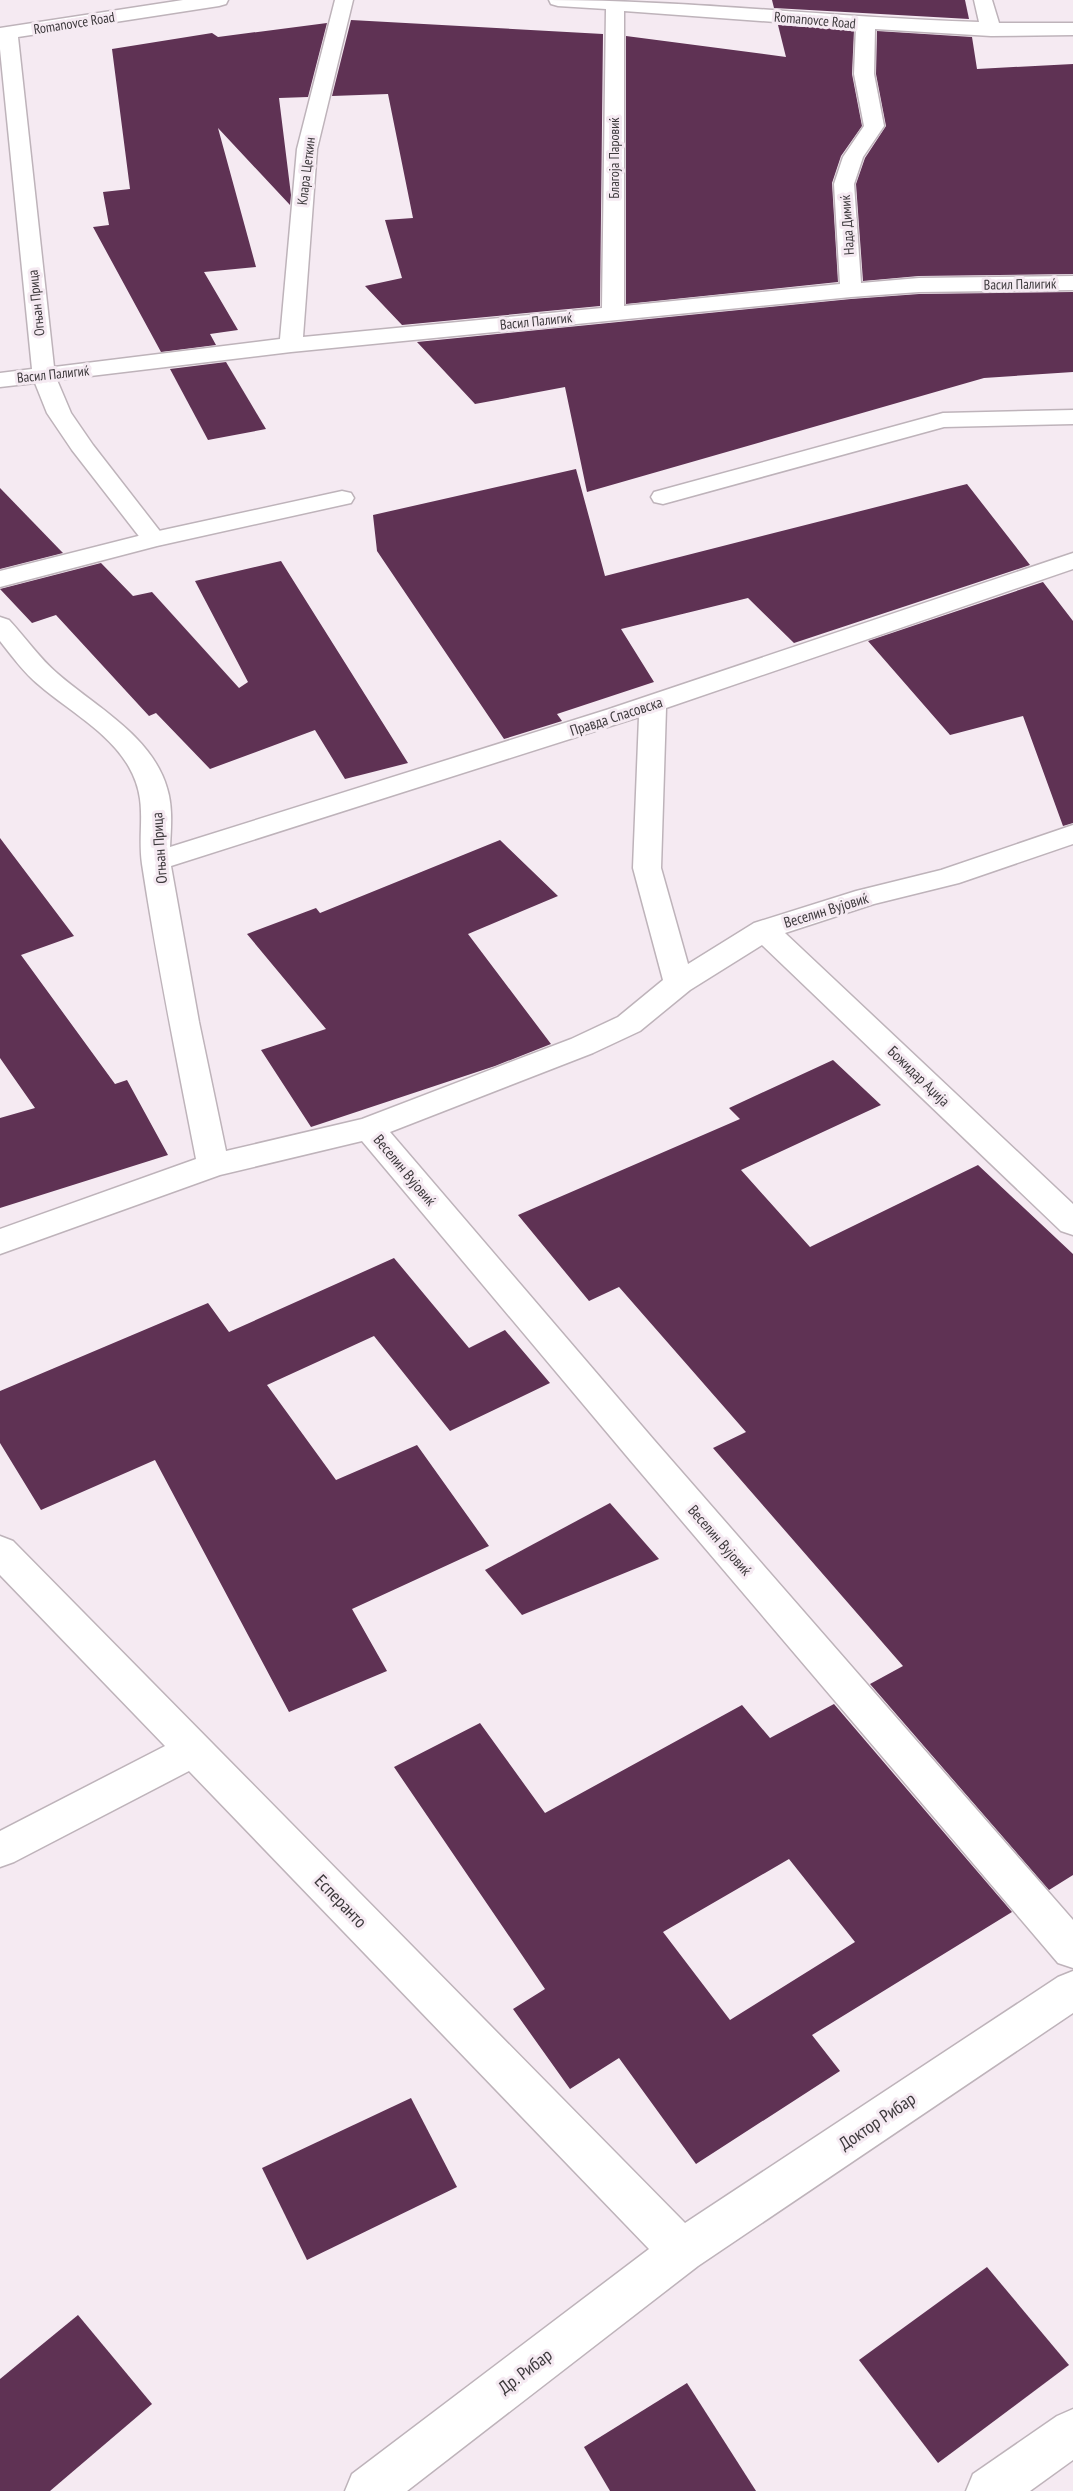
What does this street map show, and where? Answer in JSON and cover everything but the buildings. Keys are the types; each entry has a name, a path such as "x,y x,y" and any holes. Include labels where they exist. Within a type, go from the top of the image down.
{"street":[{"name":"Romanovce Road","path":"4,34 219,0"},
{"name":"Клара Цеткин","path":"291,345 306,149 344,0"},
{"name":"Romanovce Road","path":"558,0 734,7 866,25 991,30 1073,29"},
{"path":"983,0 991,30"},
{"name":"Благоја Паровиќ","path":"613,313 615,4"},
{"name":"Нада Димиќ","path":"851,290 844,184 853,157 874,126 864,74 866,25"},
{"name":"Огњан Прица","path":"4,34 44,376 60,413 84,450 154,539"},
{"name":"Васил Палигиќ","path":"0,380 291,345 851,290 919,285 1073,283"},
{"path":"663,497 942,420 1073,417"},
{"path":"0,579 154,539 342,498"},
{"name":"Правда Спасовска","path":"156,861 419,782 814,652 1073,561"},
{"name":"Огњан Прица","path":"0,625 46,678 118,735 141,763 153,787 157,811 156,861 184,1022 213,1165"},
{"path":"653,705 647,868 679,982"},
{"name":"Веселин Вујовиќ","path":"0,1242 213,1165 369,1128 591,1042 629,1024 679,982 764,930 866,897 949,877 1073,834"},
{"name":"Божидар Аџија","path":"764,930 1073,1223"},
{"name":"Веселин Вујовиќ","path":"369,1128 1073,1950"},
{"name":"Есперанто","path":"0,1551 682,2251"},
{"path":"0,1850 194,1750"},
{"name":"Доктор Рибар","path":"682,2251 1073,1990"},
{"name":"Др. Рибар","path":"369,2491 682,2251"},
{"path":"990,2491 1073,2432"}]}
